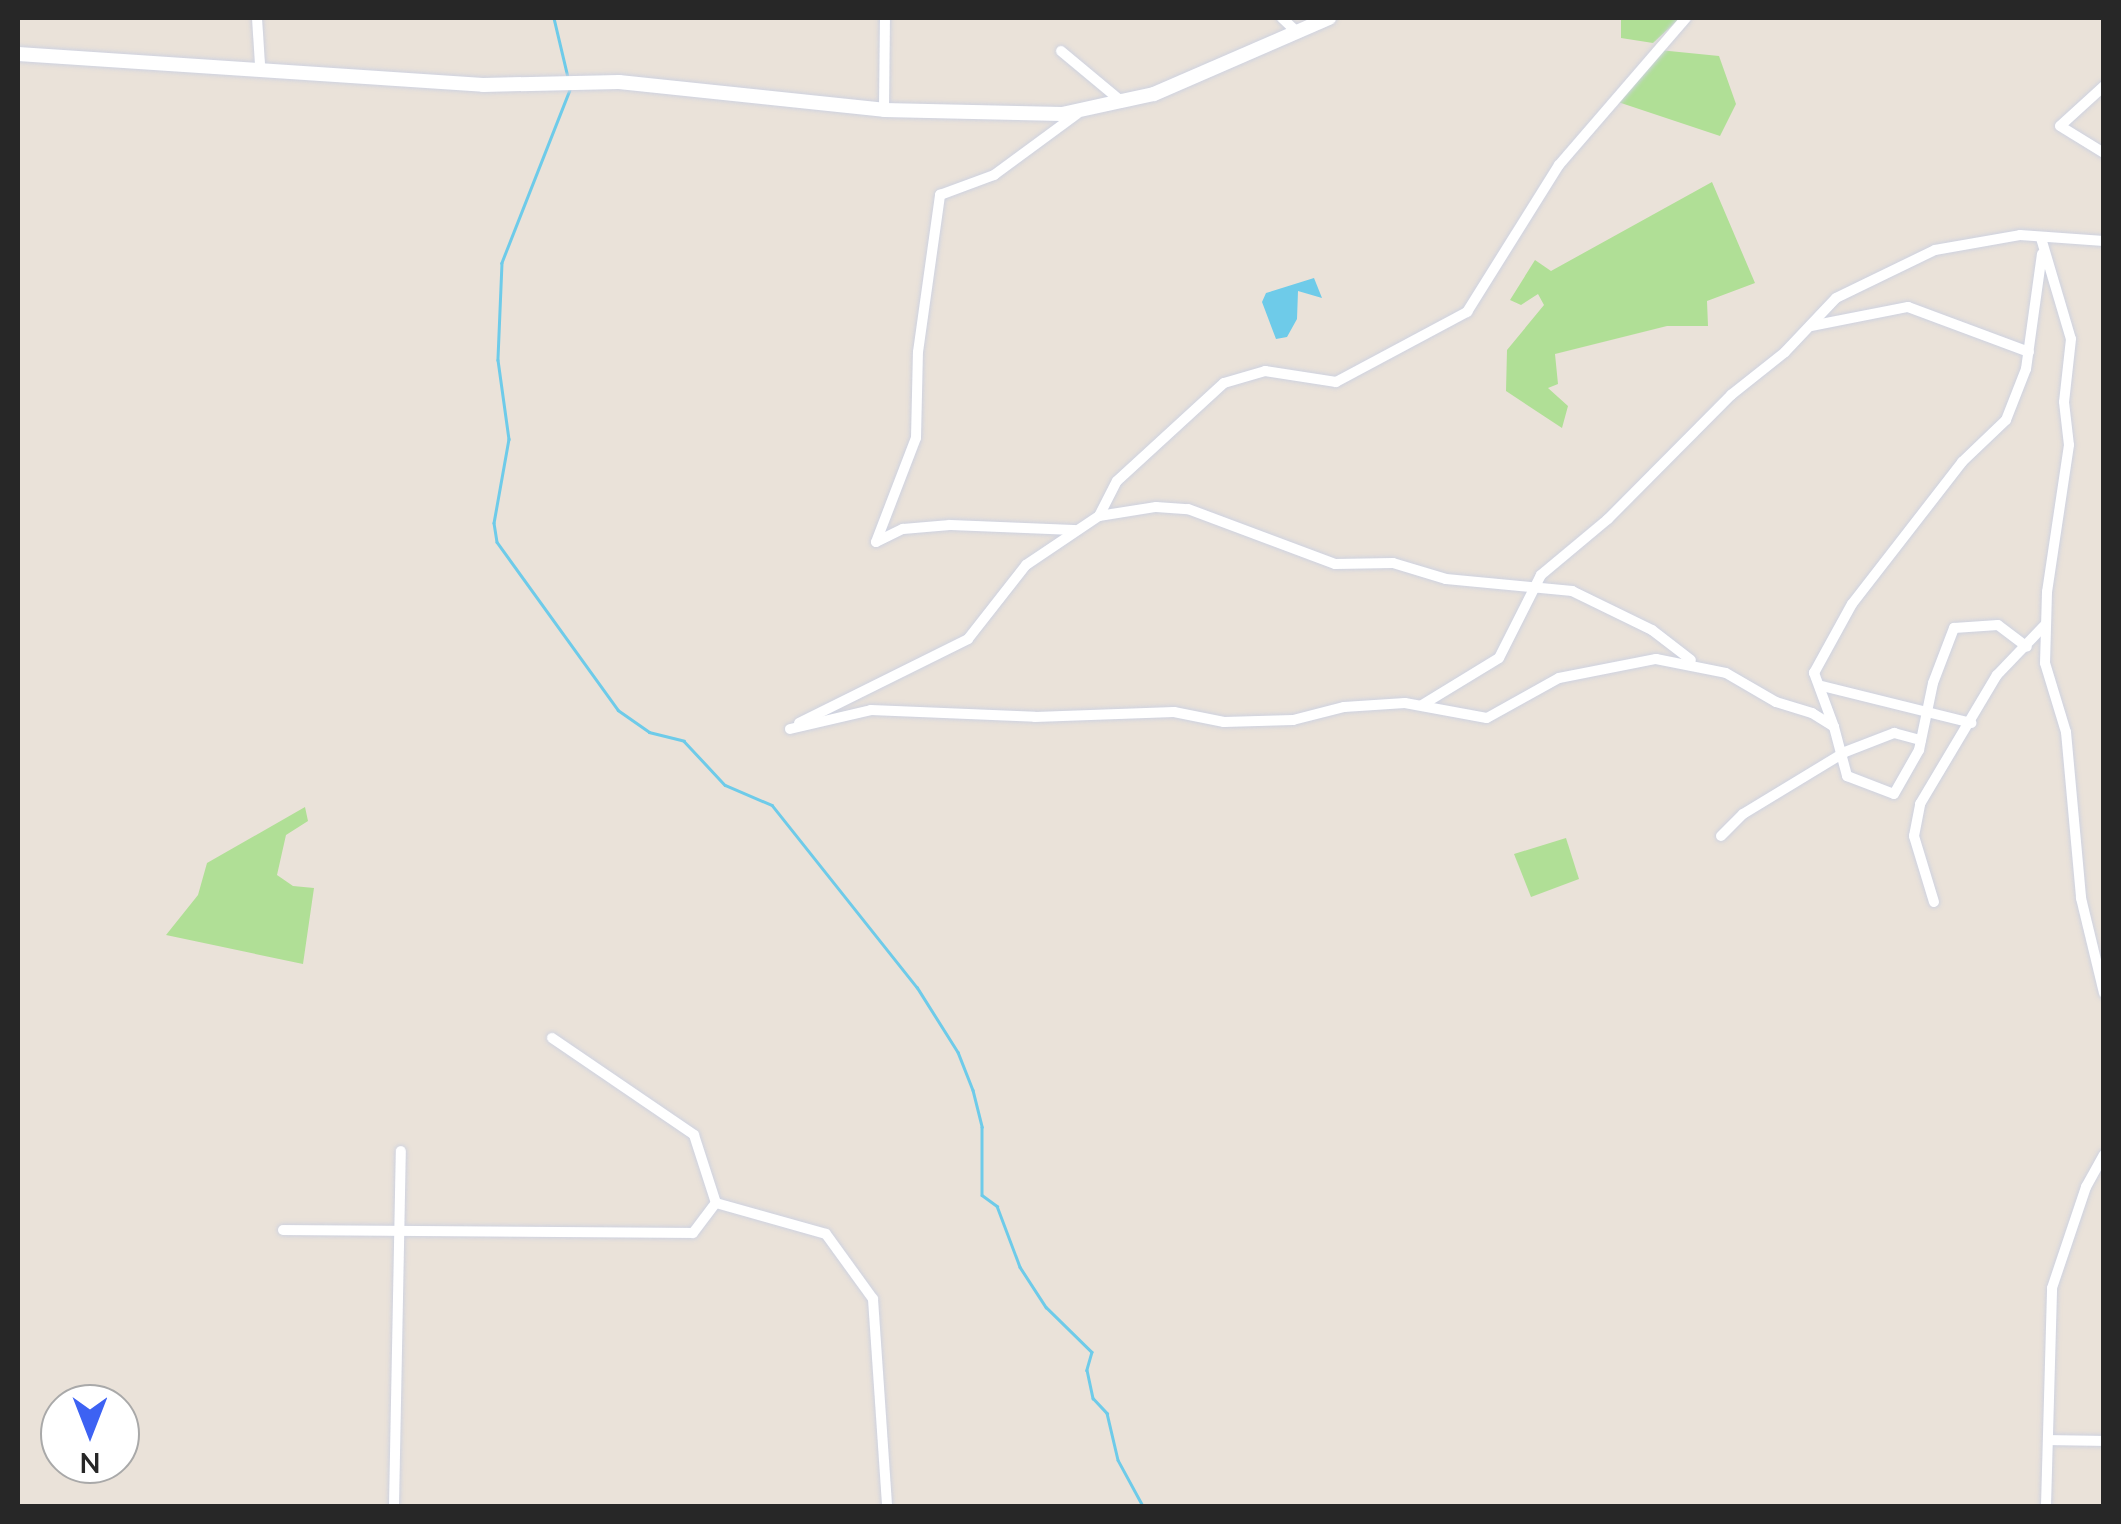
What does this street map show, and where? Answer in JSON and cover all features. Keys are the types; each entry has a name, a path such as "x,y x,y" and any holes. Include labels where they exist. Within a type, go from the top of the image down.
{"street":[{"path":"257,18 260,65"},
{"path":"884,110 885,18"},
{"path":"1282,18 1297,32"},
{"path":"18,54 260,65 483,84 619,82 884,110 1079,113 1124,104 1329,18"},
{"path":"1099,516 1118,481 1224,383 1266,371 1336,382 1467,312 1559,165 1686,18"},
{"path":"1061,51 1087,79 1124,104"},
{"path":"2104,86 2060,126 2104,153"},
{"path":"1076,530 950,524 903,529 876,542 916,438 918,352 940,195 994,175 1079,113"},
{"path":"2027,647 1998,625 1954,628 1903,788 1894,794 1846,776 1845,752 1814,673 1852,604 1962,462 2006,420 2029,352 2041,238"},
{"path":"2041,238 2072,339 2064,402 2069,445 2044,626 2045,663 2068,744 2082,898 2104,992"},
{"path":"1421,706 1499,658 1537,584 1571,545 1608,519 1836,298 1914,258 1982,240 2104,241"},
{"path":"1808,327 1908,306 2029,352"},
{"path":"1698,665 1644,658 1583,670 1487,718 1421,706 1360,704 1293,720 1224,722 1174,712 1034,718 871,710 790,728 968,639 1026,566 1099,516 1188,508 1336,564 1393,563 1446,579 1537,584 1596,601 1698,665 1834,726"},
{"path":"1934,902 1914,836 1925,795 1972,723 1998,674 2044,626"},
{"path":"1822,686 1972,723"},
{"path":"1721,836 1743,814 1845,752 1894,734 1921,740"},
{"path":"552,1038 694,1134 716,1202"},
{"path":"394,1506 401,1151"},
{"path":"2046,1506 2052,1288 2086,1187 2104,1155"},
{"path":"283,1230 692,1233 716,1202"},
{"path":"716,1202 826,1234 873,1299 887,1506"},
{"path":"2048,1440 2104,1441"}],"green space":[{"path":"1621,18 1680,18 1653,43 1621,38"},
{"path":"1659,50 1719,56 1736,104 1720,136 1612,100"},
{"path":"1712,182 1755,283 1707,301 1708,326 1667,326 1555,354 1558,384 1548,388 1568,406 1562,428 1506,391 1507,350 1544,305 1538,294 1521,305 1510,300 1535,260 1551,271"},
{"path":"305,807 308,821 286,835 277,875 293,886 314,888 303,964 166,935 198,895 207,863"},
{"path":"1566,838 1579,879 1531,897 1514,854"}],"water":[{"path":"1314,278 1322,298 1298,291 1297,319 1287,337 1276,339 1262,302 1266,293"}],"waterway":[{"path":"554,18 568,77"},
{"path":"570,90 502,263 498,360 509,439 494,523 497,542 618,710 649,732 684,741 725,785 772,805 917,987 958,1052 973,1090 982,1127 982,1195 997,1206 1020,1267 1046,1307 1092,1352 1087,1370 1093,1398 1107,1413 1118,1460 1143,1506"}]}
